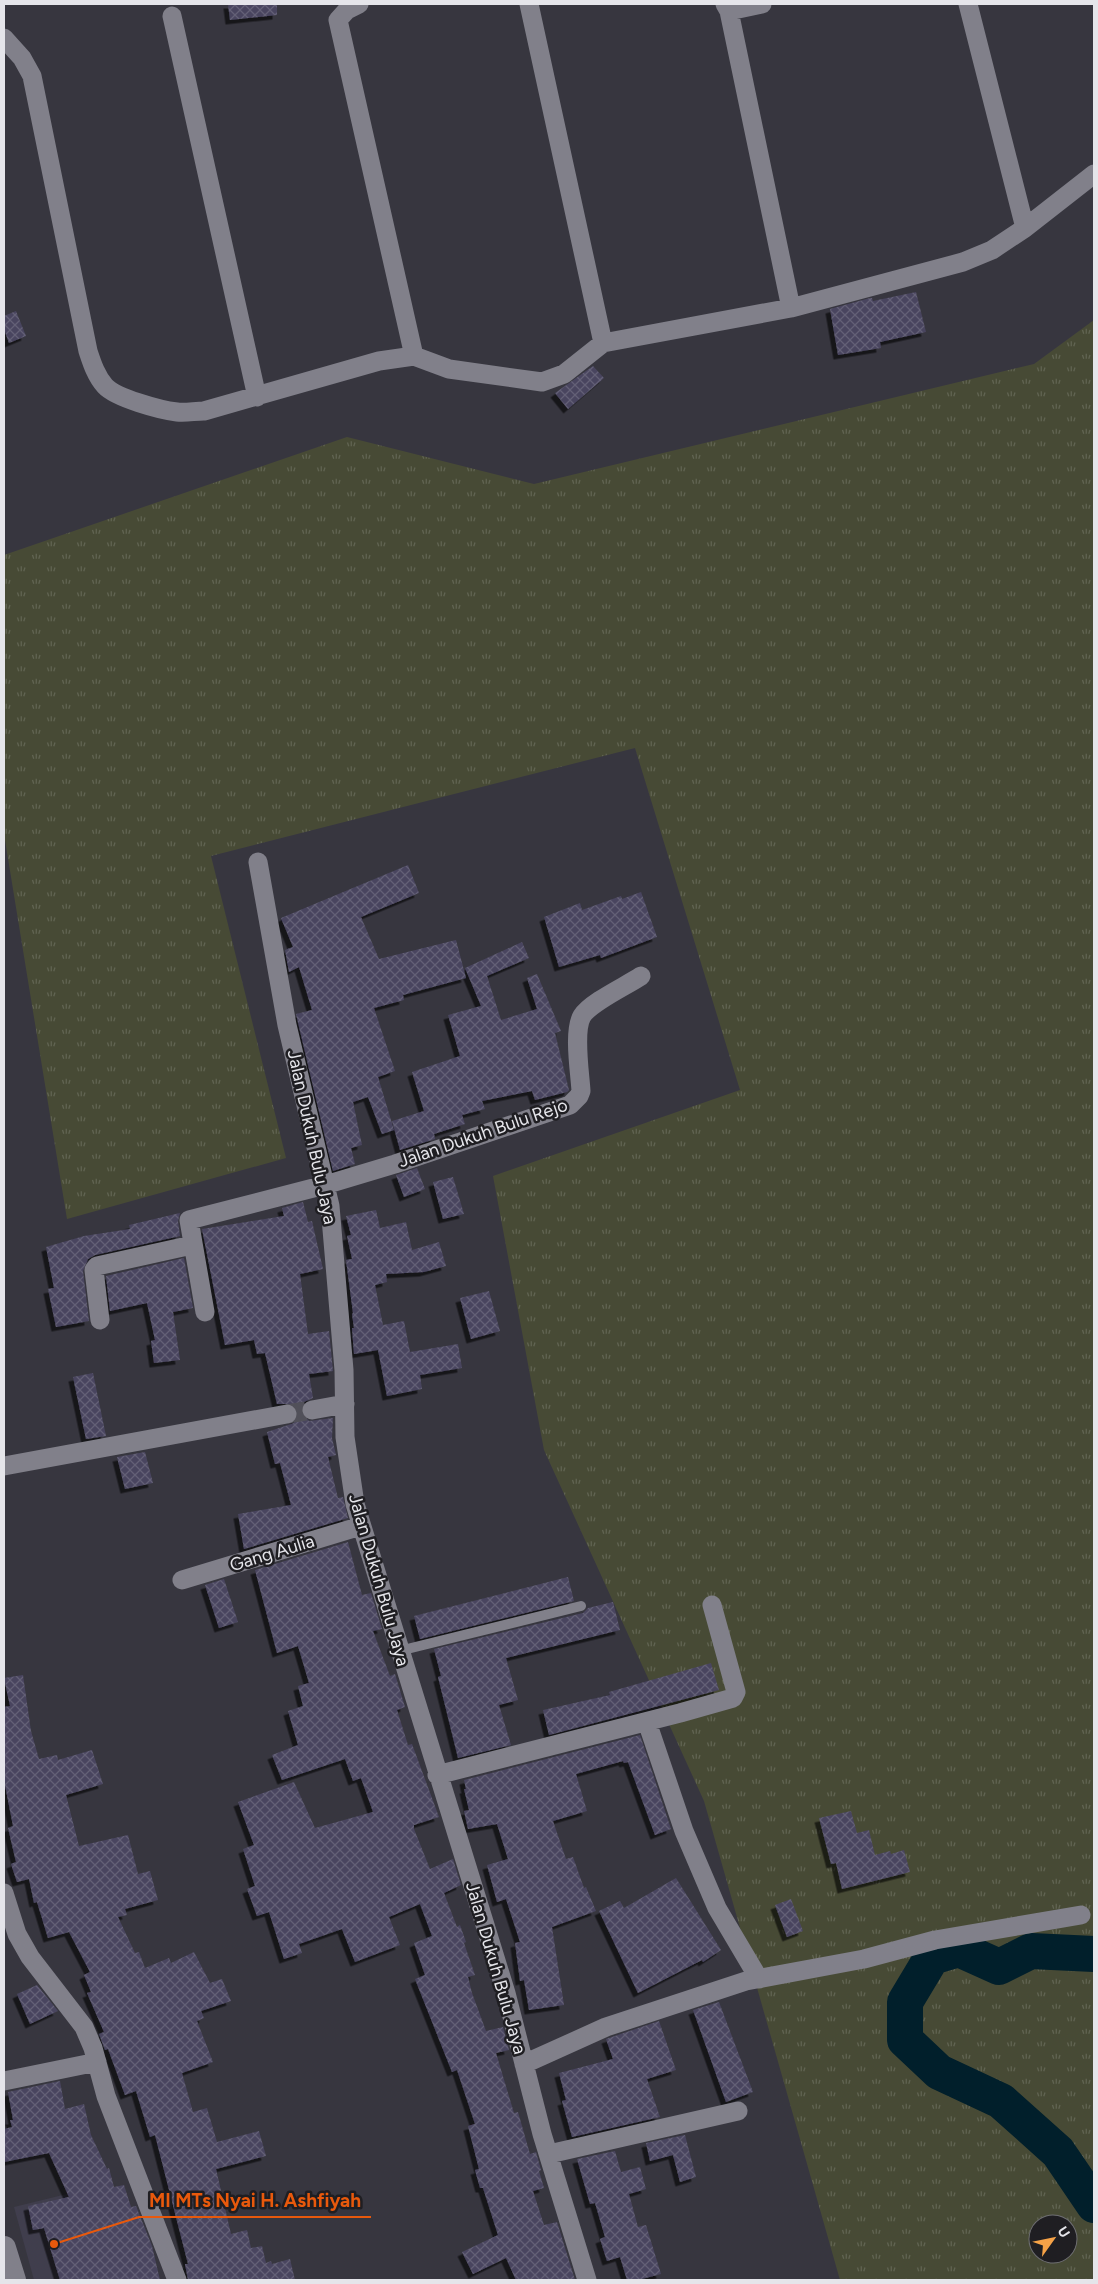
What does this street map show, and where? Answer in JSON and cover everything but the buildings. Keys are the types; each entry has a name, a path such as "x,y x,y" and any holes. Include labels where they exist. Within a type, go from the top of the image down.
{"street":[{"path":"360,4 347,10 338,20 414,356"},
{"path":"529,4 603,343"},
{"path":"762,4 727,7 791,308"},
{"path":"968,4 1025,228"},
{"path":"172,16 257,397"},
{"path":"4,38 22,58 32,76 88,351 97,374 106,387 121,395 154,407 178,412 204,411 379,361 414,356 449,369 542,382 564,374 579,364 603,343 791,308 963,262 992,250 1025,228 1094,174"},
{"name":"Jalan Dukuh Bulu Jaya","path":"258,862 286,1025 330,1206 344,1370 349,1470 361,1526 506,1993 549,2154 587,2280"},
{"name":"Jalan Dukuh Bulu Rejo","path":"192,1245 188,1223 191,1218 326,1185 395,1164 570,1104 579,1096 581,1091 578,1030 582,1016 592,1007 641,976"},
{"path":"100,1320 95,1268 192,1245 205,1312"},
{"path":"312,1410 345,1404"},
{"path":"4,1466 287,1414"},
{"name":"Gang Aulia","path":"182,1580 361,1526"},
{"path":"438,1775 730,1699 735,1695 712,1605"},
{"path":"647,1722 684,1831 717,1908 759,1979"},
{"path":"4,1893 17,1934 30,1957 84,2027 97,2062 106,2096 177,2280"},
{"path":"524,2064 606,2027 759,1979 864,1959 935,1940 1081,1915"},
{"path":"4,2081 97,2062"},
{"path":"549,2154 738,2111"},
{"path":"4,2248 14,2280"}],"lane":[{"path":"399,1651 581,1606"}],"shaded area":[{"path":"75,2192 91,2280 34,2280 14,2207"}],"green space":[{"path":"1094,320 1094,2280 840,2280 704,1801 544,1450 493,1176 740,1090 635,748 211,856 286,1158 67,1219 4,834 4,555 347,437 534,484 1034,364"}],"waterway":[{"path":"1094,1954 1031,1951 999,1967 959,1949 932,1957 905,2002 905,2040 939,2072 1001,2101 1058,2152 1094,2205"}],"tunnel":[{"path":"287,1414 312,1410"}],"place":[{"name":"MI MTs Nyai H. Ashfiyah","path":"54,2244"}]}
